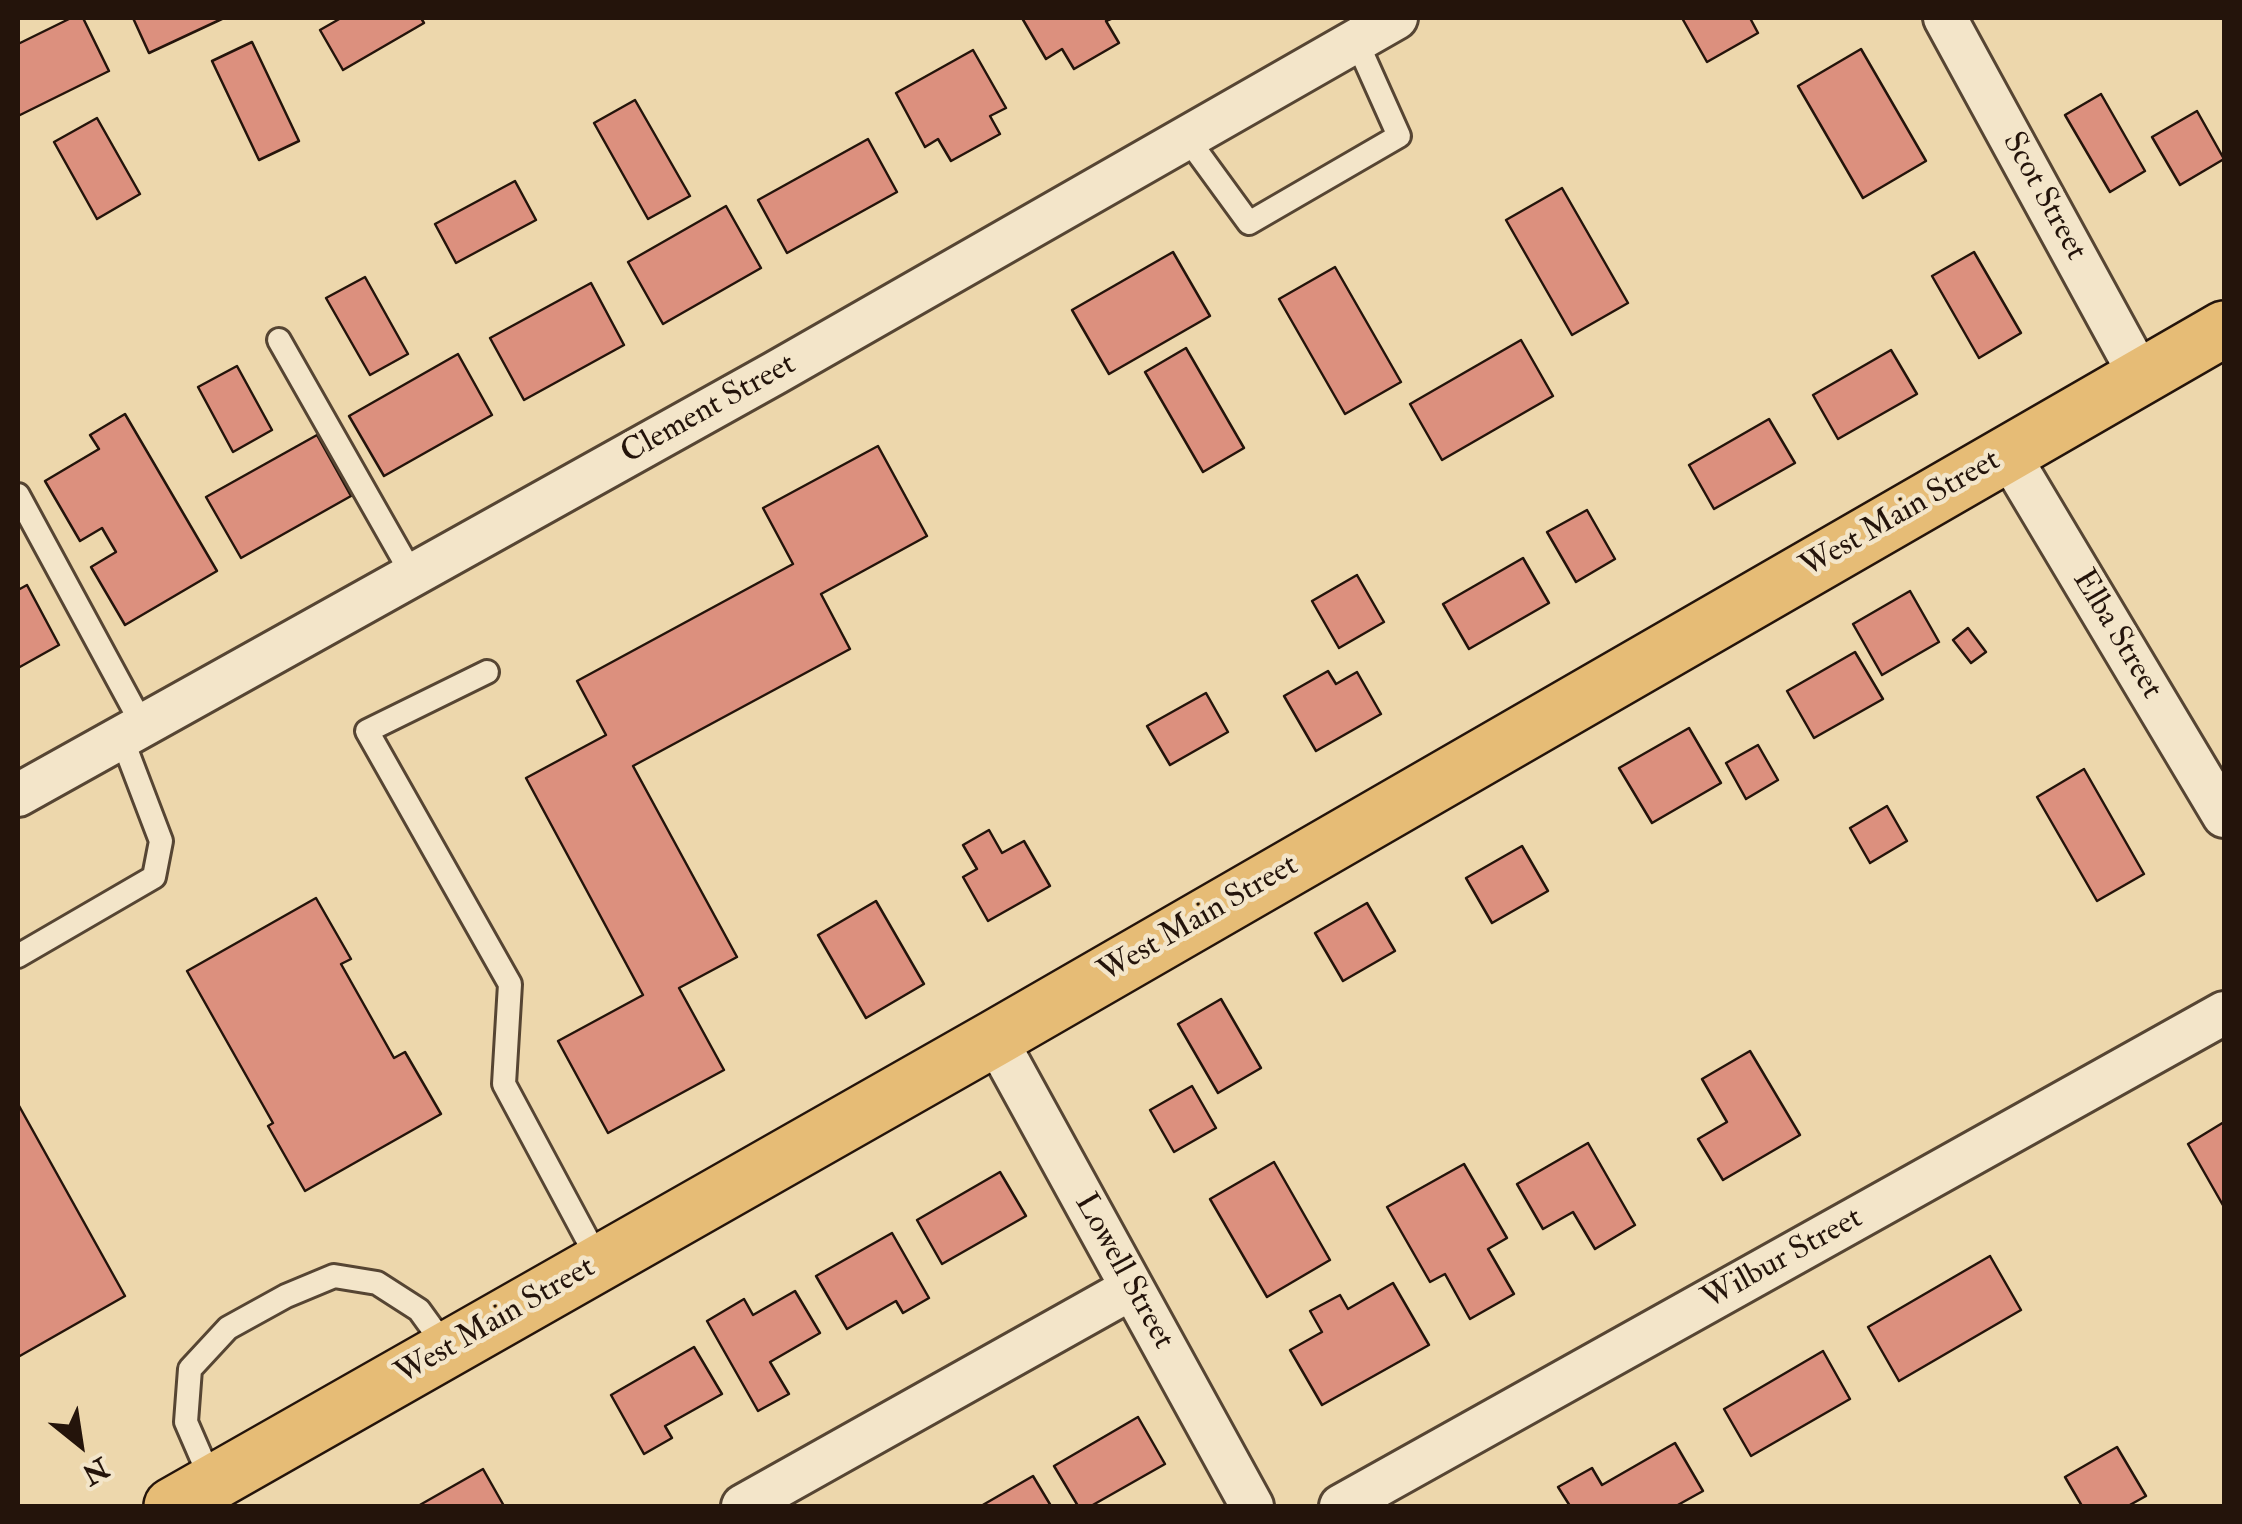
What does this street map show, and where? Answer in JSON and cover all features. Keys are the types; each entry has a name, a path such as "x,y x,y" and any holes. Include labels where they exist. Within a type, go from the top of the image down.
{"main road":[{"name":"West Main Street","path":"192,1495 2224,329"}],"street":[{"name":"Clement Street","path":"18,795 792,364 1396,18"},
{"name":"Scot Street","path":"1946,18 2142,377"},
{"name":"Elba Street","path":"2008,454 2224,816"},
{"name":"Wilbur Street","path":"1341,1506 2224,1013"},
{"name":"Lowell Street","path":"994,1038 1252,1506"},
{"path":"743,1506 1132,1288"}],"lane":[{"path":"1186,138 1249,223 1399,136 1356,40"},
{"path":"278,340 413,576"},
{"path":"18,495 131,730 161,841 154,877 18,956"},
{"path":"488,672 367,731 510,984 504,1084 600,1263"},
{"path":"192,1495 186,1422 190,1368 228,1328 286,1296 334,1276 377,1283 420,1310 448,1350"}],"building":[{"path":"71,18 83,18 109,71 18,116 18,44"},
{"path":"133,18 224,18 149,53"},
{"path":"341,18 421,18 424,23 343,70 320,30"},
{"path":"1022,18 1113,18 1106,21 1119,43 1074,69 1062,49 1046,59"},
{"path":"1682,18 1750,18 1758,33 1707,62"},
{"path":"252,42 299,141 259,160 212,61"},
{"path":"1861,49 1926,161 1863,198 1798,86"},
{"path":"973,50 1006,108 990,116 1000,134 951,161 938,139 925,147 896,93"},
{"path":"2101,94 2145,171 2110,192 2065,115"},
{"path":"635,100 690,196 648,219 594,123"},
{"path":"2197,111 2224,159 2180,185 2152,137"},
{"path":"97,118 140,194 97,219 54,142"},
{"path":"868,139 897,192 787,253 758,200"},
{"path":"515,181 536,220 456,263 435,224"},
{"path":"1562,188 1628,303 1572,335 1506,220"},
{"path":"726,206 761,268 663,324 628,262"},
{"path":"1173,252 1210,316 1109,374 1072,310"},
{"path":"1974,252 2021,333 1979,358 1932,276"},
{"path":"1335,267 1401,382 1345,414 1279,299"},
{"path":"365,277 408,354 370,375 326,298"},
{"path":"591,283 624,345 524,400 490,338"},
{"path":"1521,340 1553,396 1442,460 1410,404"},
{"path":"1186,348 1244,448 1203,472 1145,372"},
{"path":"1891,350 1917,394 1838,439 1813,395"},
{"path":"458,354 492,415 384,476 349,416"},
{"path":"237,366 272,430 233,452 198,387"},
{"path":"125,414 217,571 125,625 91,567 116,552 102,528 80,541 45,481 99,449 90,435"},
{"path":"1769,419 1795,463 1714,509 1689,465"},
{"path":"317,435 351,496 241,558 206,497"},
{"path":"878,446 927,536 821,594 850,649 633,766 737,957 679,988 724,1070 608,1133 558,1041 643,995 526,778 606,735 577,681 793,564 763,508"},
{"path":"1587,510 1615,559 1576,582 1547,532"},
{"path":"1523,558 1549,603 1469,649 1443,604"},
{"path":"1357,575 1384,622 1339,648 1312,601"},
{"path":"27,585 59,645 18,668 18,590"},
{"path":"1910,591 1939,642 1882,675 1853,624"},
{"path":"1968,628 1986,652 1971,663 1953,640"},
{"path":"1855,652 1883,699 1814,738 1787,691"},
{"path":"1328,671 1336,684 1357,672 1381,714 1316,751 1284,696"},
{"path":"1206,693 1228,732 1170,765 1147,726"},
{"path":"1689,728 1721,783 1652,823 1619,768"},
{"path":"1758,745 1778,780 1746,799 1726,763"},
{"path":"2084,769 2144,874 2097,901 2037,797"},
{"path":"1887,806 1907,841 1870,863 1850,828"},
{"path":"989,830 1002,853 1024,841 1050,886 988,921 963,877 977,869 963,845"},
{"path":"1522,846 1548,891 1492,923 1466,878"},
{"path":"316,898 351,959 341,964 394,1058 405,1052 441,1114 305,1191 268,1126 273,1123 187,971"},
{"path":"876,901 924,984 866,1018 818,935"},
{"path":"1367,903 1395,951 1343,981 1315,933"},
{"path":"1221,999 1261,1068 1218,1093 1178,1024"},
{"path":"1750,1051 1800,1135 1723,1180 1698,1139 1727,1122 1702,1079"},
{"path":"1192,1086 1216,1128 1174,1152 1150,1110"},
{"path":"18,1104 125,1296 18,1357"},
{"path":"2224,1122 2224,1207 2188,1144"},
{"path":"1588,1143 1635,1225 1595,1249 1573,1212 1543,1229 1517,1184"},
{"path":"1274,1162 1330,1260 1267,1297 1210,1199"},
{"path":"1464,1164 1507,1238 1488,1249 1514,1294 1470,1319 1445,1274 1430,1282 1387,1207"},
{"path":"1000,1172 1026,1216 942,1264 917,1220"},
{"path":"892,1233 929,1298 903,1313 896,1301 847,1329 816,1276"},
{"path":"1990,1256 2021,1310 1899,1381 1868,1327"},
{"path":"1393,1283 1429,1345 1322,1405 1290,1350 1322,1332 1310,1311 1340,1295 1348,1309"},
{"path":"795,1291 820,1333 770,1362 789,1394 758,1411 707,1321 744,1299 753,1315"},
{"path":"694,1347 722,1394 665,1426 672,1438 644,1454 611,1395"},
{"path":"1823,1351 1850,1399 1751,1456 1724,1409"},
{"path":"1138,1417 1165,1464 1091,1506 1078,1506 1054,1466"},
{"path":"1675,1443 1703,1491 1676,1506 1570,1506 1558,1487 1592,1468 1602,1485"},
{"path":"2117,1447 2146,1496 2128,1506 2082,1506 2065,1477"},
{"path":"483,1469 504,1506 418,1506"},
{"path":"1033,1476 1051,1506 981,1506"}]}
